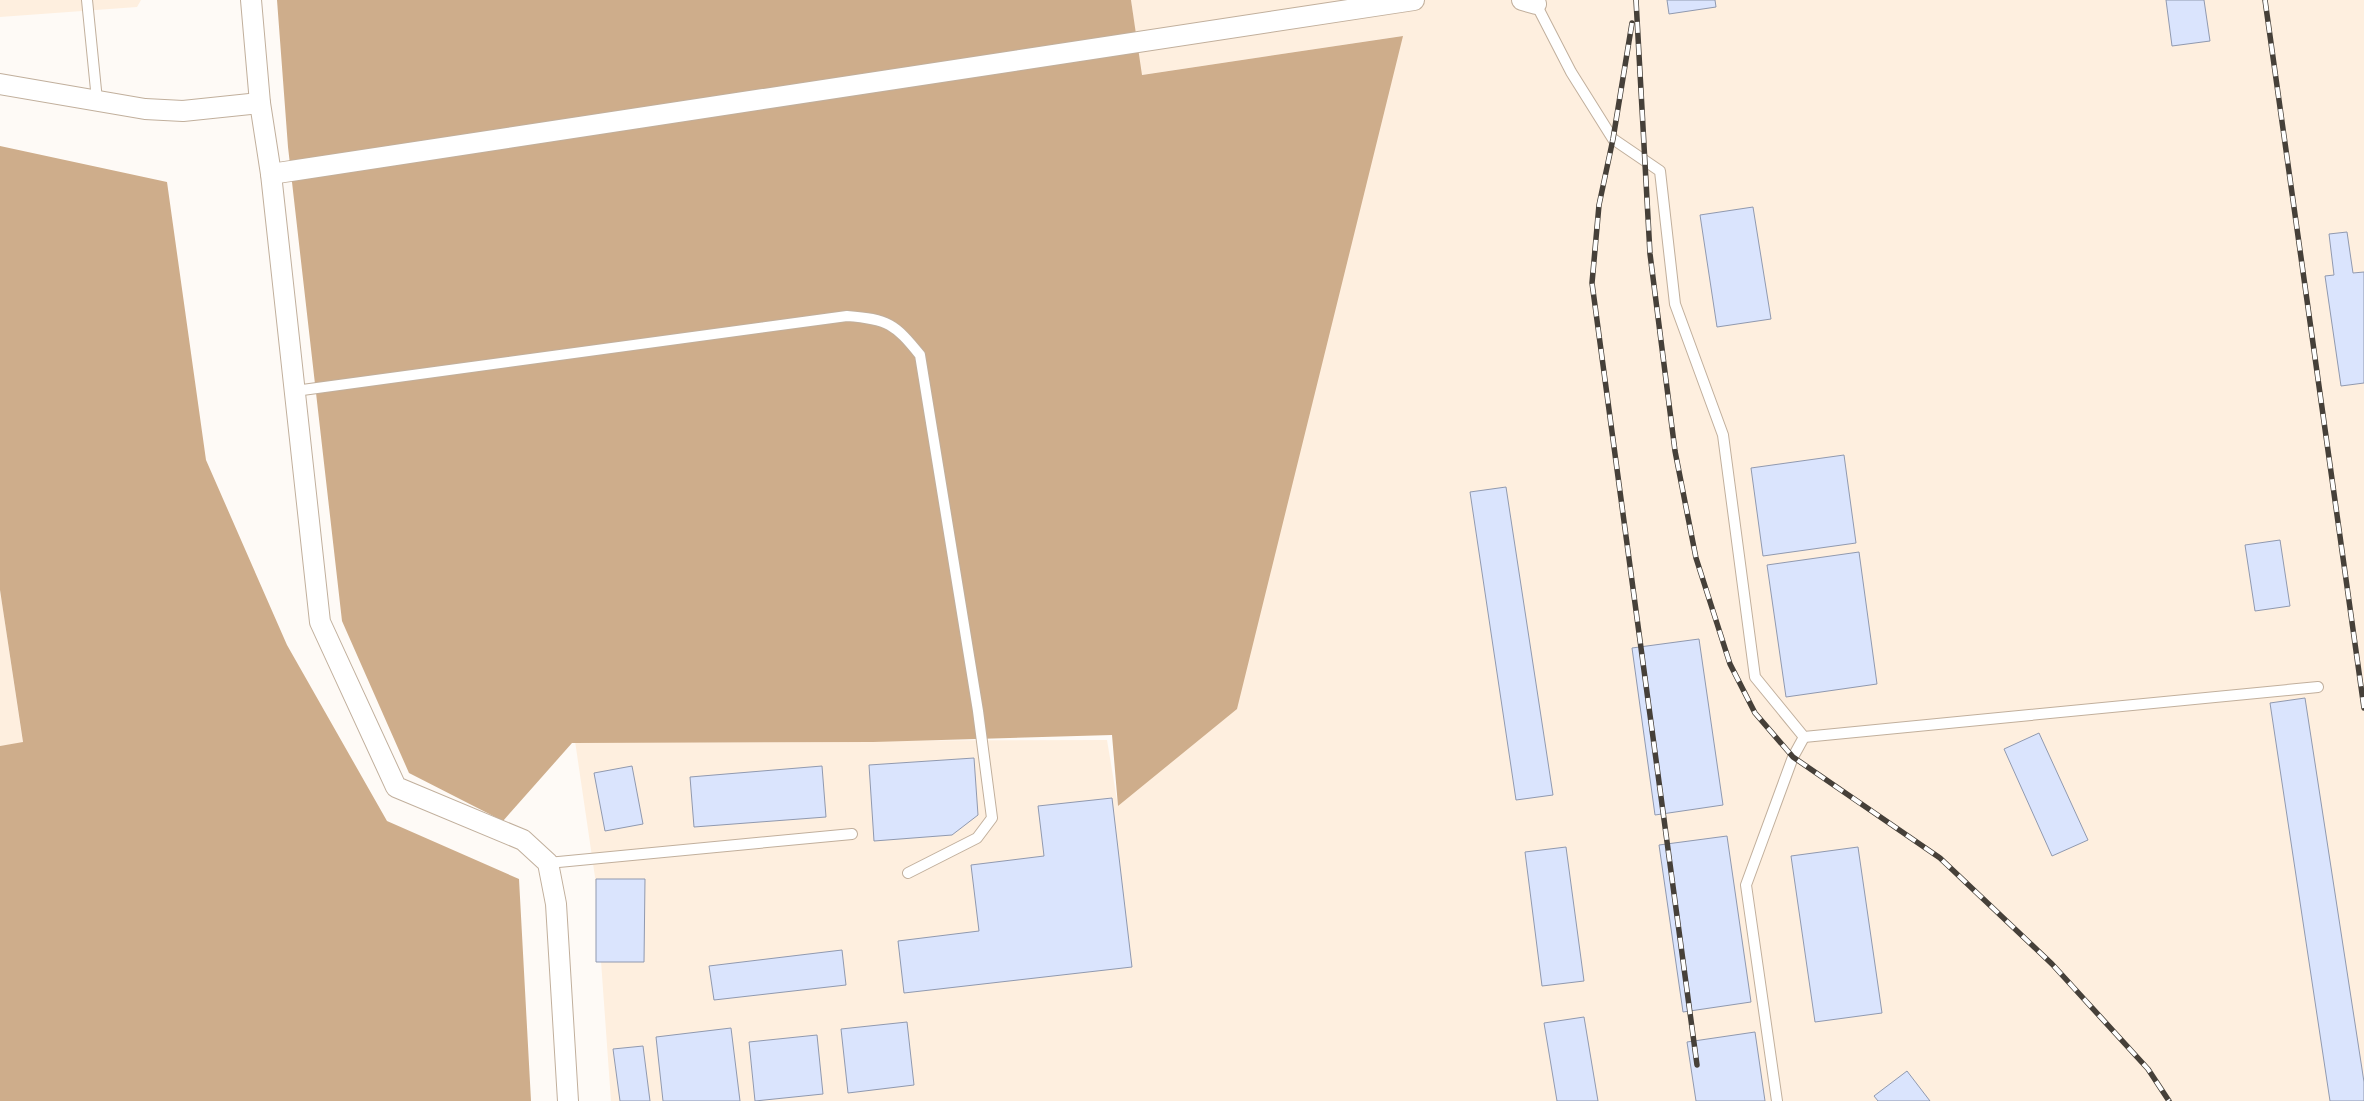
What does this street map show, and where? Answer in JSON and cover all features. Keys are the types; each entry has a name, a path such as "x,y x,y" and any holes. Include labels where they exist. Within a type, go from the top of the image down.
{"street":[{"path":"251,0 260,103 272,174 320,622 396,787 523,840 548,863 556,904 568,1101"},
{"path":"272,174 1414,0"},
{"path":"0,84 145,110 183,111 260,103"}],"lane":[{"path":"87,0 96,100"},
{"path":"1529,2 1613,139 1660,172 1675,304 1723,435 1755,677 1804,737"},
{"path":"295,391 847,316 871,318 898,329 920,355 978,711 992,818 977,838 908,873"},
{"path":"1804,737 2318,687"},
{"path":"1777,1101 1746,885 1793,756 1804,737"},
{"path":"548,863 852,834"}],"shaded area":[{"path":"0,0 141,0 137,7 0,17"},
{"path":"277,0 1131,0 1142,75 1403,36 1237,709 1118,806 1112,735 873,742 572,743 503,821 409,773 342,621 288,147"},
{"path":"1131,0 2364,0 2364,1101 611,1101 595,877 575,741 1107,740 1118,806 1402,36 1141,75"},
{"path":"0,146 167,182 206,460 287,645 387,821 519,879 531,1101 0,1101 0,746 23,742 0,590"},
{"path":"0,590 23,743 0,746"}],"building":[{"path":"1667,0 1715,0 1716,7 1669,14"},
{"path":"2166,0 2204,0 2210,41 2172,46"},
{"path":"1753,207 1771,319 1717,327 1700,215"},
{"path":"2347,232 2353,273 2364,272 2364,383 2341,386 2325,276 2334,275 2329,234"},
{"path":"1844,455 1856,543 1763,556 1751,468"},
{"path":"1506,487 1553,795 1516,800 1470,492"},
{"path":"2280,540 2290,606 2255,611 2245,545"},
{"path":"1859,552 1877,684 1786,697 1767,565"},
{"path":"1699,639 1723,805 1655,815 1632,648"},
{"path":"2305,698 2364,1082 2364,1101 2330,1101 2270,703"},
{"path":"2039,733 2088,840 2052,856 2004,749"},
{"path":"974,758 978,815 952,835 874,841 869,765"},
{"path":"632,766 643,824 605,831 594,773"},
{"path":"822,766 826,817 694,827 690,777"},
{"path":"1112,798 1132,967 904,993 898,941 979,931 971,865 1044,856 1038,806"},
{"path":"1727,836 1751,1002 1683,1012 1659,845"},
{"path":"1566,847 1584,981 1542,986 1525,852"},
{"path":"1858,847 1882,1013 1815,1022 1791,856"},
{"path":"596,879 645,879 644,962 596,962"},
{"path":"842,950 846,985 714,1000 709,966"},
{"path":"1584,1017 1598,1101 1557,1101 1544,1023"},
{"path":"907,1022 914,1085 848,1093 841,1029"},
{"path":"731,1028 740,1101 663,1101 656,1037"},
{"path":"1755,1032 1765,1101 1696,1101 1687,1042"},
{"path":"817,1035 823,1094 755,1101 749,1042"},
{"path":"643,1046 650,1101 620,1101 613,1049"},
{"path":"1907,1071 1930,1101 1878,1101 1874,1096"}],"railway":[{"path":"1636,0 1650,254 1675,451 1696,558 1730,664 1755,713 1793,757 1940,858 2052,964 2148,1069 2169,1101"},
{"path":"2265,0 2364,708"},
{"path":"1632,23 1613,139 1599,205 1592,283 1697,1065"}]}
